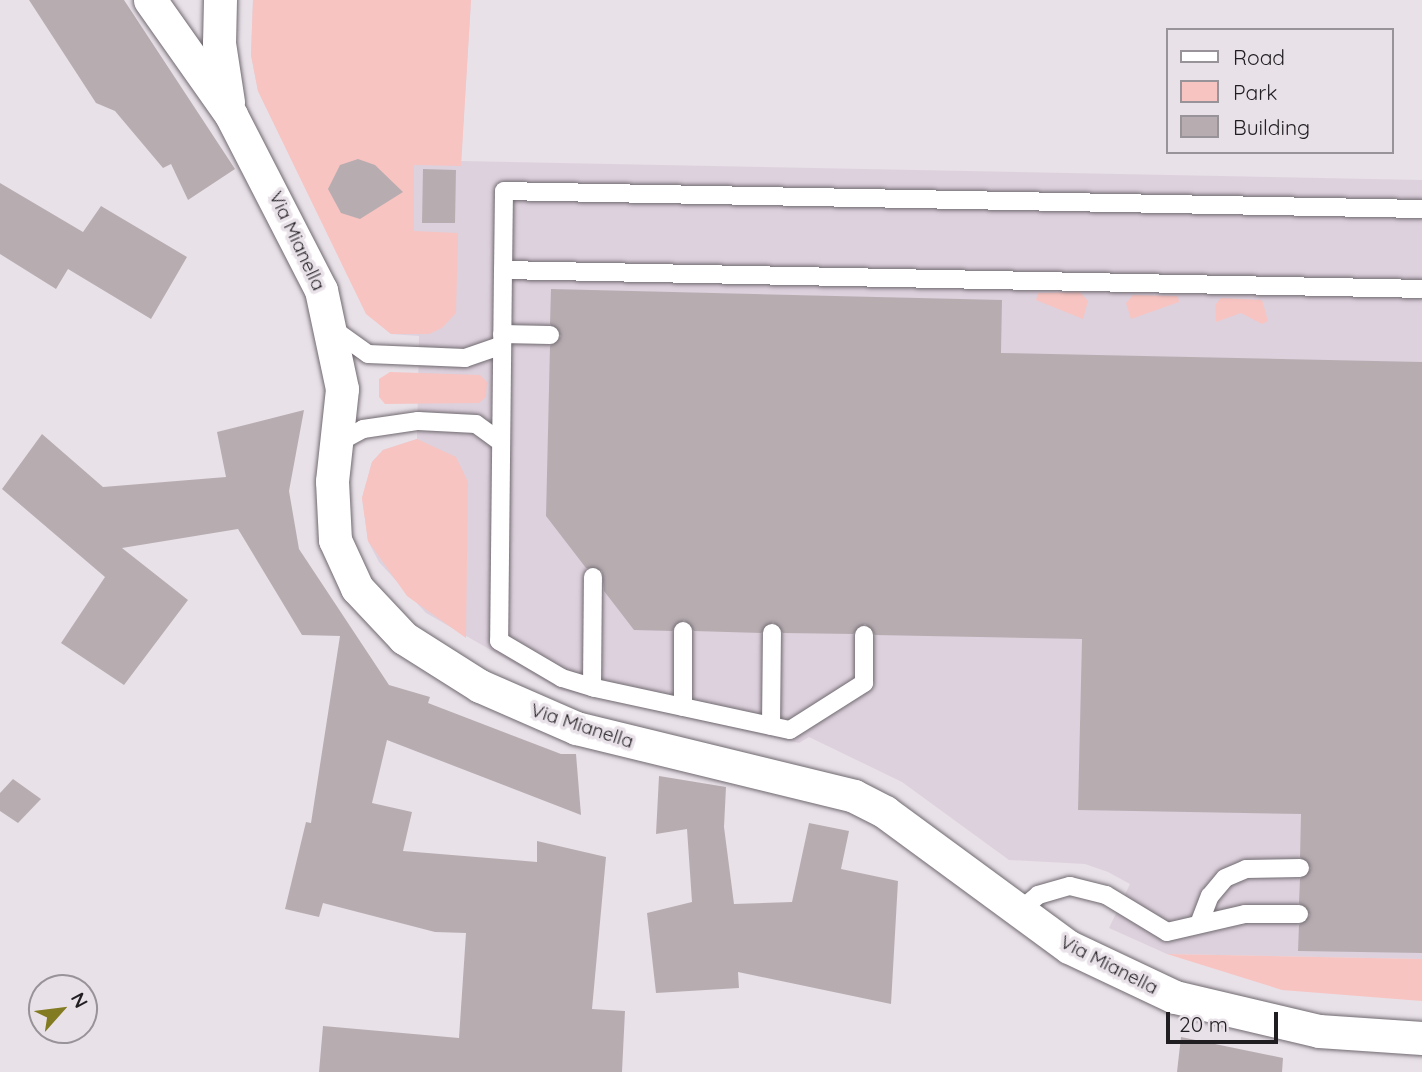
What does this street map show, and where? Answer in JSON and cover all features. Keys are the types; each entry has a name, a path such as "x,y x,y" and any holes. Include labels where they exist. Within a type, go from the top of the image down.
{"street":[{"name":"Via Mianella","path":"150,0 231,115 295,232 333,329 342,389 331,511 344,565 376,611 446,668 576,728 853,796 885,812 1018,912 1120,975 1175,998 1319,1031 1422,1038"},
{"path":"220,0 219,43 231,115"}],"lane":[{"path":"864,635 864,683 790,730 592,687 562,678 499,641 504,191 1422,209"},
{"path":"503,270 1422,289"},
{"path":"333,329 368,354 465,358 502,339 550,335"},
{"path":"337,443 363,429 418,421 476,424 501,442"},
{"path":"592,687 593,577"},
{"path":"682,707 683,631"},
{"path":"771,726 772,633"},
{"path":"1199,924 1210,896 1224,878 1246,869 1300,868"},
{"path":"1018,912 1038,895 1070,886 1105,895 1167,932 1245,914 1299,914"}],"shaded area":[{"path":"253,0 471,0 461,161 1422,180 1422,959 1167,954 1109,928 1130,884 1108,872 1085,864 1009,860 902,782 809,737 799,743 561,690 426,613 379,562 368,541 362,498 372,462 383,450 417,439 419,336 391,334 366,313 258,91 251,55"}],"green space":[{"path":"253,0 471,0 461,166 414,165 414,231 458,233 456,313 442,328 429,334 391,334 366,314 258,91 251,55"},
{"path":"1080,292 1088,301 1083,319 1036,300 1038,293"},
{"path":"1133,295 1178,296 1179,302 1131,319 1126,303"},
{"path":"1221,298 1262,300 1268,321 1262,324 1241,313 1216,322 1215,305"},
{"path":"390,372 480,375 487,382 486,397 479,403 385,404 379,397 379,379"},
{"path":"417,439 456,457 468,482 466,638 407,596 368,541 362,498 372,462 383,450"},
{"path":"1167,954 1422,959 1422,1001 1282,990"}],"building":[{"path":"29,0 124,0 235,169 188,200 171,164 163,168 115,111 96,103"},
{"path":"358,159 375,165 403,192 360,219 341,213 328,189 340,165"},
{"path":"423,169 456,170 455,223 422,223"},
{"path":"0,183 83,232 101,206 187,257 151,319 68,269 56,289 0,254"},
{"path":"551,289 1002,300 1001,353 1422,362 1422,953 1298,951 1299,925 1310,915 1299,903 1300,879 1311,868 1300,857 1301,814 1078,810 1082,639 875,635 865,624 853,634 783,633 773,622 761,633 694,631 684,620 672,631 634,630 604,591 602,571 586,568 546,516 550,346 561,336 550,324"},
{"path":"304,410 289,491 299,549 389,685 430,697 428,703 561,754 576,754 581,815 387,740 372,803 412,812 403,851 537,862 537,841 606,857 592,1009 625,1011 622,1072 319,1072 323,1026 459,1038 466,933 435,932 323,903 319,917 285,909 306,822 311,823 340,636 302,635 238,529 122,548 188,600 124,685 61,643 105,577 2,489 42,434 103,487 226,477 217,432"},
{"path":"659,776 726,787 724,827 734,904 792,902 809,823 849,831 841,869 898,881 891,1004 738,972 739,988 656,993 647,913 692,902 687,829 656,834"},
{"path":"13,779 41,799 18,823 0,811 0,793"},
{"path":"1181,1037 1283,1058 1282,1072 1177,1072"}]}
